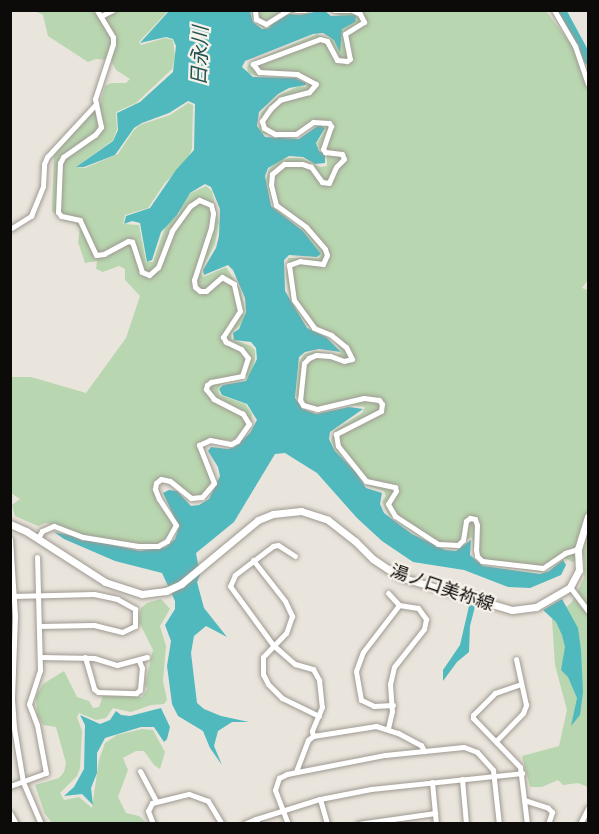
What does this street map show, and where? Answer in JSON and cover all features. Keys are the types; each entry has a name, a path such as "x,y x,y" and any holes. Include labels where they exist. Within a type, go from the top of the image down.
{"main road":[{"name":"湯ノ口美祢線","path":"10,524 38,538 105,582 124,591 153,594 181,584 201,570 245,529 273,514 301,511 328,520 355,541 373,559 400,577 485,604 512,610 536,607 567,589"},
{"path":"567,589 579,570 578,549 588,516"}],"street":[{"path":"10,229 31,216 43,186 44,165 47,157 95,105 113,44 110,30 99,13 113,10"},
{"path":"255,10 256,19 266,24 288,10"},
{"path":"296,10 305,10"},
{"path":"334,10 362,12 363,25 347,30 345,34 350,58 347,61 337,60 327,40 320,39 253,64 259,72 297,74 316,84 309,92 290,96 272,108 262,121 264,128 275,134 296,134 313,122 329,123 331,126 323,149 325,152 342,154 345,159 336,167 329,183 322,182 310,167 302,164 284,164 272,174 271,185 276,205 306,228 325,249 327,255 323,264 300,261 289,264 294,300 314,328 331,334 346,347 352,359 344,362 330,356 316,355 309,358 304,363 300,400 303,405 317,409 364,398 379,400 382,404 381,411 342,429 335,438 338,446 366,481 395,487 396,491 388,504 395,516 438,544 458,545 463,540 466,521 470,518 475,519 477,525 476,549 477,556 482,561 543,568 565,553 578,549"},
{"path":"554,10 575,46 588,84"},
{"path":"38,538 42,531 54,526 83,537 138,546 158,546 167,541 176,525 159,499 155,489 156,483 161,479 170,481 191,498 202,497 214,483 199,445 210,440 231,444 237,441 249,424 243,414 214,399 206,389 207,385 212,382 242,375 248,358 241,349 226,342 224,337 240,311 234,284 222,277 206,291 200,291 195,286 194,280 211,228 213,213 211,205 199,200 190,206 172,231 158,267 149,275 142,272 132,242 128,241 104,254 96,255 80,220 61,216 58,212 60,163 63,157 95,135 102,127 95,105"},
{"path":"10,538 12,699 15,737 24,782 41,824"},
{"path":"295,556 278,545 273,546 234,574 230,586 273,645 295,664 313,669 317,675 322,698 313,736"},
{"path":"10,786 46,773 37,725 29,704 32,687 38,678 40,657 37,556"},
{"path":"253,560 285,601 292,616 286,633 263,657 262,665 268,684 282,698 319,716"},
{"path":"567,589 588,611"},
{"path":"387,593 399,605 418,608 424,613 426,624 394,667 390,684 393,705 388,729"},
{"path":"12,596 94,594 117,599 135,609 135,626 122,632 94,625 39,626"},
{"path":"393,705 374,706 361,700 356,671 363,652 399,605"},
{"path":"40,657 85,657 117,665 147,657"},
{"path":"85,657 94,689 98,692 136,693 140,690 142,668 139,660"},
{"path":"496,741 523,713 526,705 516,659"},
{"path":"521,684 495,693 473,715 475,721 517,762 522,773 527,824"},
{"path":"296,771 308,740 313,736 363,727 388,729 421,745 424,751"},
{"path":"288,824 276,784 279,778 296,771 385,755 470,747 486,759 494,776 499,824"},
{"path":"140,771 156,801"},
{"path":"244,824 320,799 371,789 522,773"},
{"path":"462,779 466,824"},
{"path":"432,782 436,824"},
{"path":"153,824 148,811 156,801 179,794 199,796 215,808 222,824"},
{"path":"320,799 327,824"},
{"path":"525,800 548,808 552,812 548,824"},
{"path":"580,824 588,808"},
{"path":"11,813 16,824"},
{"path":"358,824 435,813"}],"green space":[{"path":"251,10 312,11 283,14 270,27 263,28 253,20"},
{"path":"326,10 546,11 583,60 588,72 588,280 582,288 588,290 588,787 578,783 563,785 558,780 542,787 530,787 522,756 559,746 567,710 555,665 552,619 572,602 584,578 584,558 573,562 564,558 544,572 528,571 475,556 472,537 465,540 461,547 455,549 445,548 414,533 389,515 382,502 386,496 384,491 366,485 335,450 331,440 335,430 362,413 365,407 350,405 311,410 304,408 296,395 299,363 304,354 315,351 337,355 341,352 335,341 307,325 291,301 286,277 288,258 319,258 321,254 301,227 274,208 266,180 269,169 278,161 289,158 302,158 320,167 327,166 327,155 319,149 317,143 327,127 312,125 294,136 263,134 259,129 261,113 279,95 299,86 306,87 308,83 290,75 257,76 248,73 247,67 251,62 317,34 331,39 340,15"},
{"path":"35,11 168,11 139,42 141,45 165,38 173,40 175,57 172,69 136,103 116,112 117,129 113,140 76,167 85,168 118,154 140,125 170,115 188,103 193,105 192,149 187,160 164,184 148,208 125,215 123,224 139,225 146,262 153,262 166,225 179,214 182,203 189,194 206,186 212,191 219,222 215,244 200,272 203,277 226,267 241,290 245,310 243,322 231,334 232,339 251,346 255,350 251,374 245,379 222,384 218,389 220,395 245,404 252,414 251,426 242,430 235,439 199,443 212,480 203,494 193,497 175,481 160,478 154,493 159,506 171,520 174,531 158,544 136,544 82,535 46,523 38,526 15,516 12,505 20,499 11,493 11,377 31,377 86,393 126,338 140,296 125,280 125,269 119,266 103,272 96,269 97,261 85,263 78,242 80,229 75,223 62,220 52,211 54,155 88,115 99,108 105,86 111,83 126,83 130,79 116,70 111,60 96,59 88,62 48,36 43,15"},
{"path":"161,599 170,609 160,626 166,646 163,681 167,700 164,704 151,705 131,712 113,708 106,718 96,720 79,713 77,717 82,731 80,768 77,776 60,793 64,800 79,797 92,808 99,760 105,743 117,735 142,729 153,730 165,752 160,769 154,765 144,751 136,751 123,758 128,770 118,797 126,813 139,816 147,823 52,823 45,814 35,785 59,778 64,772 66,763 56,727 43,725 37,715 36,696 43,684 64,671 77,697 89,701 93,708 99,707 103,696 142,697 147,689 145,684 153,650 139,622 141,608 147,603"}],"water":[{"name":"日永川","path":"324,10 331,16 356,15 355,22 342,29 340,52 334,40 323,33 313,34 245,61 242,67 253,77 295,78 306,83 306,85 289,88 278,94 259,112 257,126 265,137 299,139 319,125 325,128 316,143 319,151 325,154 325,163 315,164 303,157 289,156 268,168 265,176 271,206 303,231 321,254 317,257 289,255 284,260 285,291 307,328 326,337 341,352 319,349 305,352 299,357 295,398 303,409 316,414 349,407 363,409 330,432 329,439 335,451 355,471 366,488 382,493 380,504 384,513 412,534 445,550 456,551 471,540 470,555 483,566 540,574 549,571 563,560 566,565 561,575 530,588 508,587 464,570 413,562 382,541 357,518 317,473 285,453 275,454 234,522 196,553 200,575 197,582 204,608 227,637 206,626 194,636 191,653 197,703 204,709 221,716 249,722 232,722 218,731 214,746 222,765 210,748 203,731 178,716 172,704 167,666 171,641 165,625 175,609 175,601 162,573 115,561 64,539 54,532 140,551 166,547 175,539 179,527 163,493 169,490 177,491 191,506 199,505 209,499 220,476 218,467 208,451 211,447 228,449 235,447 250,433 257,420 247,404 222,395 219,389 223,385 246,381 257,359 256,348 251,342 234,340 233,333 239,329 246,312 245,298 233,270 228,265 204,275 203,270 216,248 219,236 220,209 211,187 205,184 190,193 177,215 161,232 152,260 147,262 140,223 132,221 124,224 126,216 150,208 176,170 194,150 195,104 188,101 169,113 142,123 134,128 115,155 84,167 76,167 113,141 118,130 117,113 140,102 173,72 176,46 173,39 166,37 140,43 169,11 250,11 253,22 262,29 269,28 278,18 290,14 300,15"},
{"path":"472,593 478,595 470,626 469,652 457,662 443,681 443,670 460,645"},
{"path":"562,599 578,628 581,650 583,692 580,715 571,726 577,698 568,677 561,670 565,647 556,622 543,610"},
{"path":"161,708 170,727 164,742 154,727 141,727 105,738 97,753 97,773 91,788 93,805 82,794 64,796 74,787 84,769 85,725 80,715 100,724 110,720 116,711 121,715 130,716"}],"waterway":[{"path":"561,10 588,60"}]}
